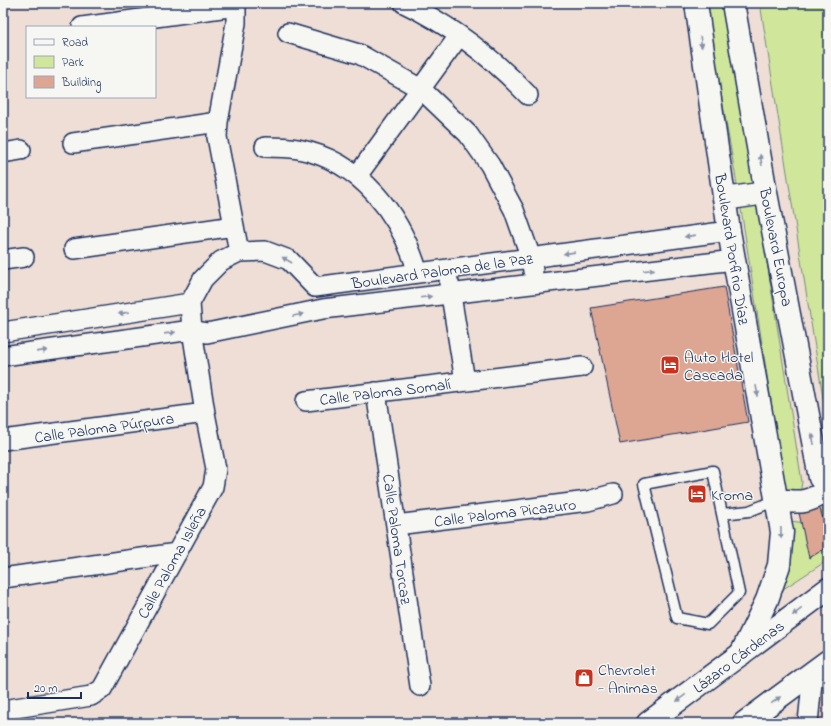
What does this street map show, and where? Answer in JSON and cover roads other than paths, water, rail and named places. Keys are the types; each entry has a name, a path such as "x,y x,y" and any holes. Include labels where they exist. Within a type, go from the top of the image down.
{"main road":[{"name":"Boulevard Porfirio Díaz","path":"696,3 729,231 782,532 779,565 767,600 740,654"},
{"name":"Boulevard Europa","path":"733,3 766,193 820,478 828,489"},
{"path":"724,199 766,193"},
{"path":"777,500 802,503 812,499 828,489"},
{"name":"Lázaro Cárdenas","path":"648,723 828,589"},
{"path":"744,723 821,667"}],"street":[{"path":"404,3 421,11 459,36 506,72 528,95"},
{"path":"89,26 235,5 236,23 218,122 217,137 239,252"},
{"path":"288,33 358,54 421,89 468,134 490,165 514,210 531,258 536,284"},
{"path":"358,176 459,36"},
{"path":"73,143 218,122"},
{"path":"264,147 299,149 325,158 358,176 382,201 398,222 413,256 418,273"},
{"path":"74,249 234,226"},
{"name":"Boulevard Paloma de la Paz","path":"190,303 202,280 221,261 239,252 265,251 289,260 315,287 729,231"},
{"path":"3,260 24,257"},
{"name":"Boulevard Paloma de la Paz","path":"3,356 192,330 207,334 323,309 734,260"},
{"name":"Calle Paloma Somalí","path":"447,269 465,381"},
{"path":"3,332 190,303 192,330"},
{"name":"Calle Paloma Isleña","path":"3,710 91,696 102,689 213,487 216,469 205,413 192,330"},
{"name":"Calle Paloma Somalí","path":"306,401 582,367"},
{"name":"Calle Paloma Torcaz","path":"376,392 420,686"},
{"name":"Calle Paloma Púrpura","path":"3,440 205,413"},
{"name":"Calle Paloma Picazuro","path":"396,525 588,501 613,494"},
{"path":"3,578 177,553"},
{"path":"808,723 821,667"}],"lane":[{"path":"713,471 722,514 739,592 708,624 677,618 644,484 713,471"},
{"path":"722,514 749,511 777,500"}],"place":[{"name":"Auto Hotel Cascada","path":"670,365"},
{"name":"Kroma","path":"697,494"},
{"name":"Chevrolet - Animas","path":"584,678"}]}
